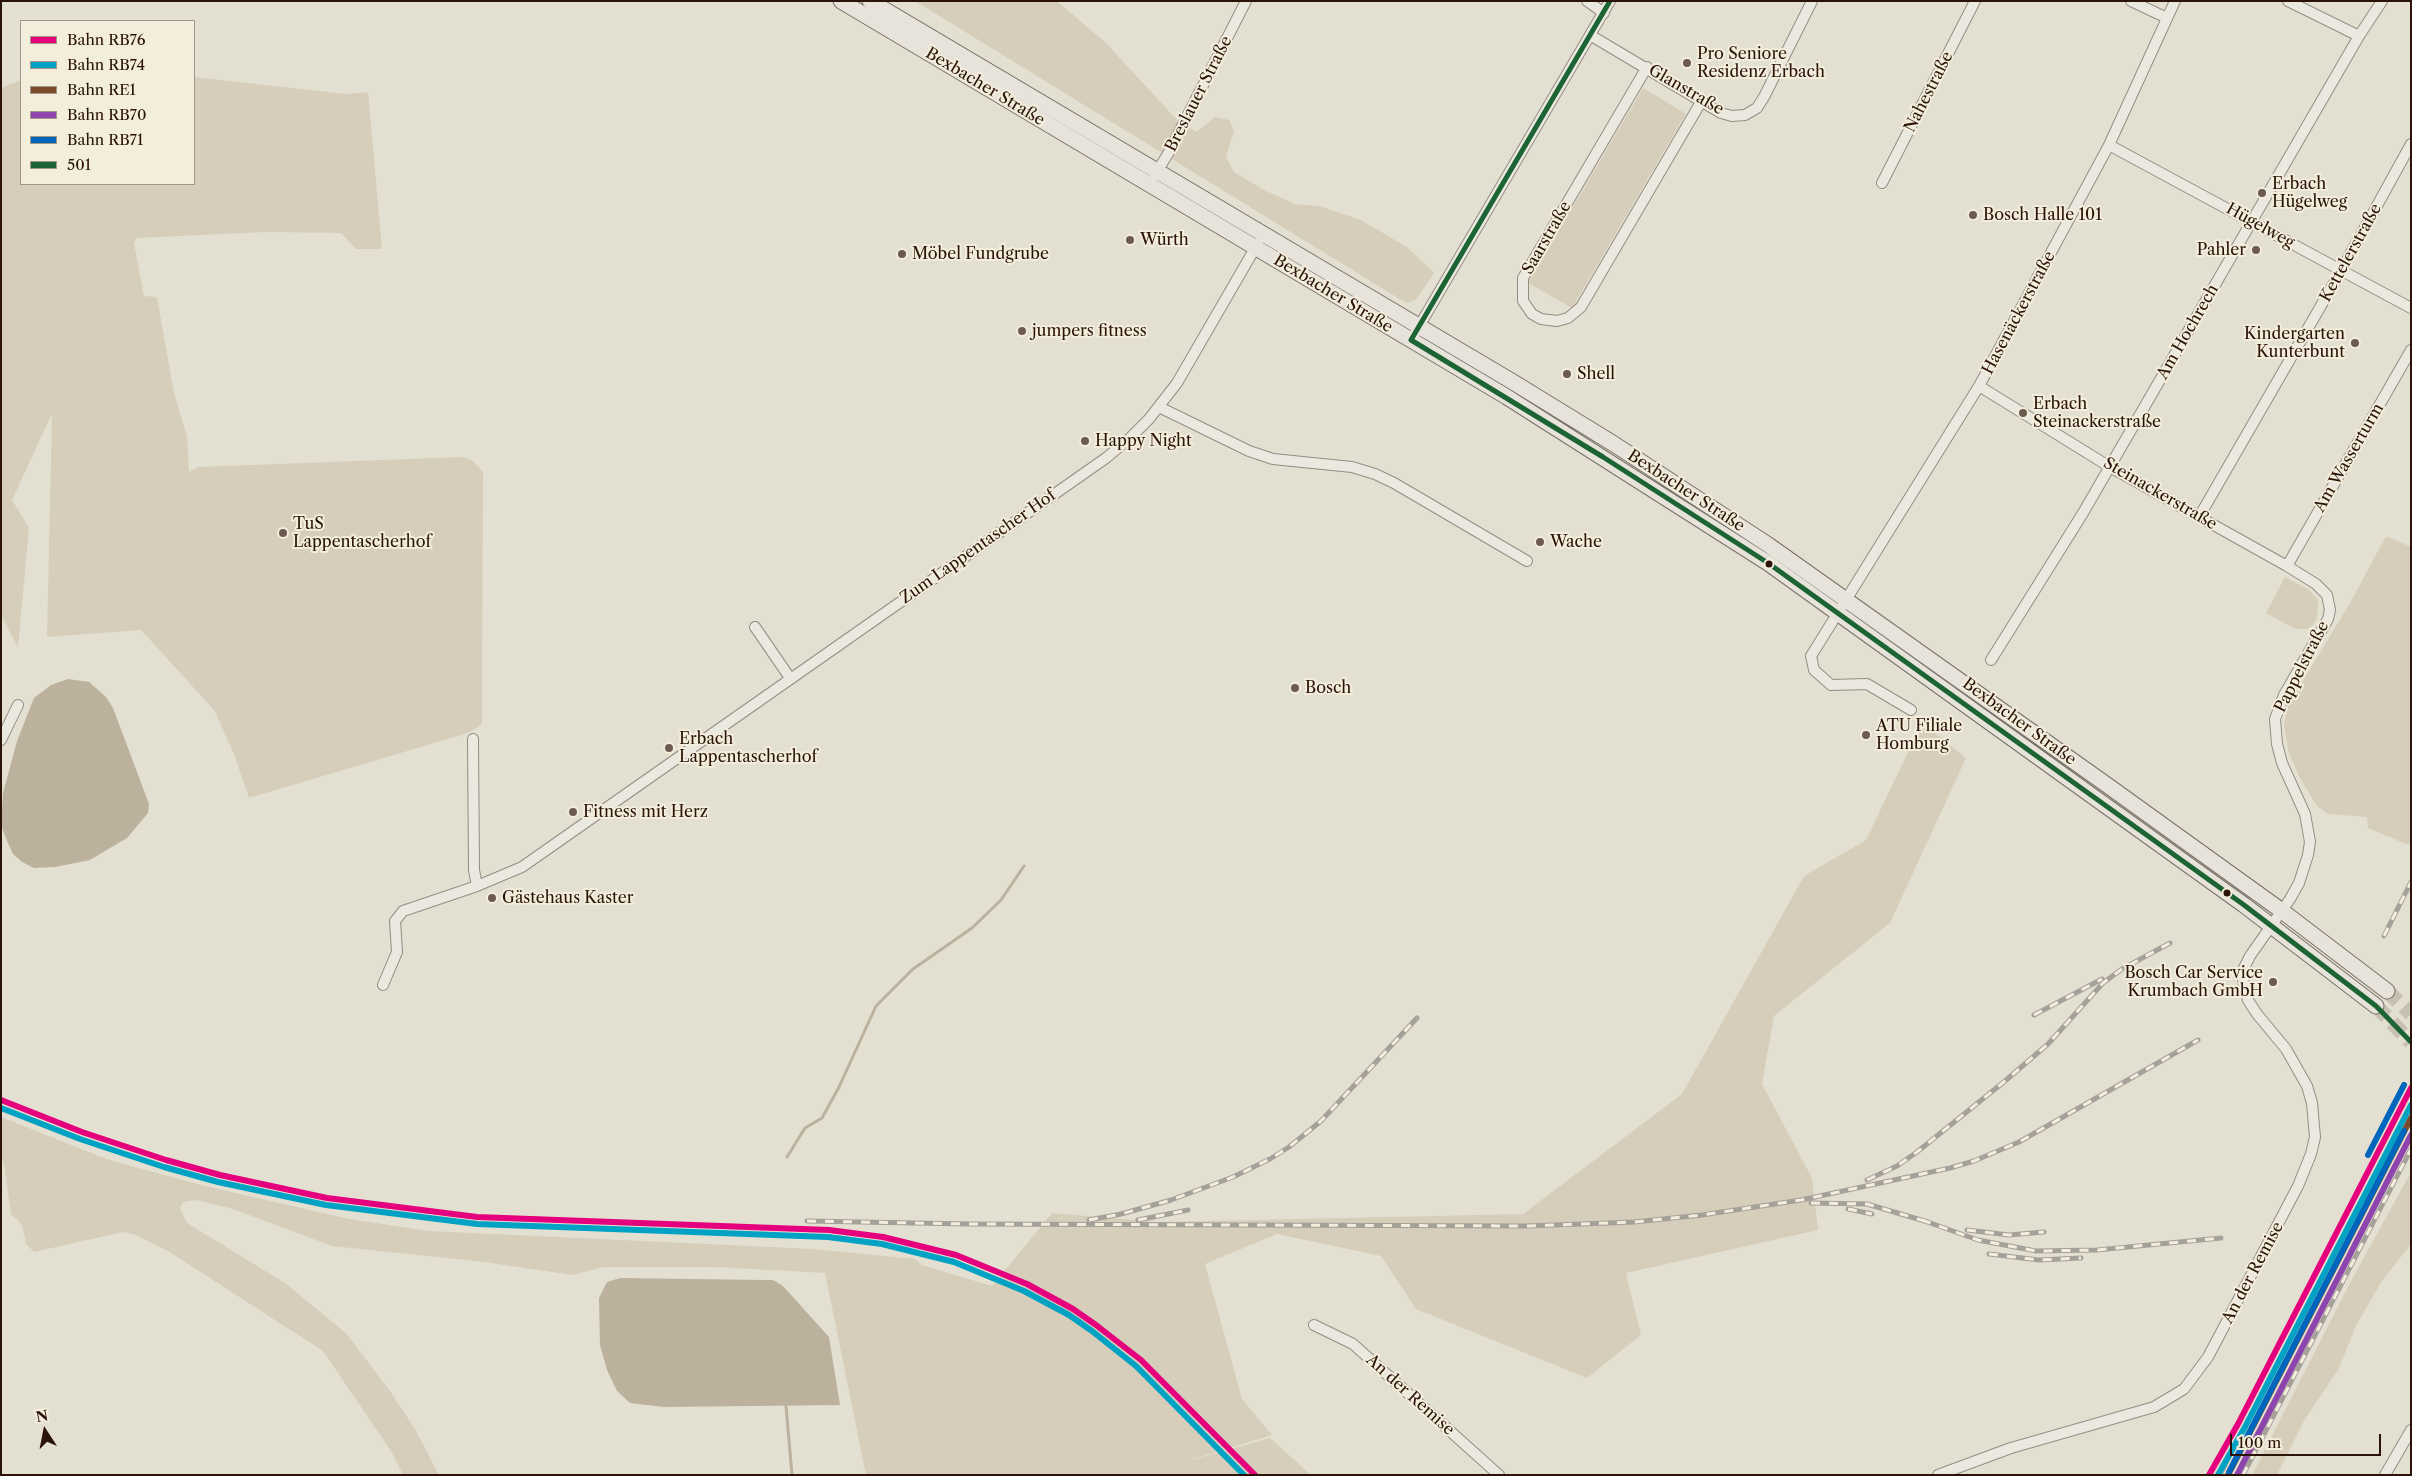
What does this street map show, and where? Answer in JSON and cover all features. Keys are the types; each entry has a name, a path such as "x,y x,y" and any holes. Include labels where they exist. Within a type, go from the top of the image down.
{"main road":[{"name":"Bexbacher Straße","path":"841,1 1153,178 1211,202 1614,444 1768,544 1846,599 2276,919 2376,1006"},
{"name":"Bexbacher Straße","path":"870,1 1153,178 1255,247 1611,462 1768,563 2276,919 2387,991"}],"street":[{"name":"Breslauer Straße","path":"1153,178 1169,152 1246,1"},
{"path":"1587,1 1604,13"},
{"path":"1411,340 1610,1"},
{"name":"Glanstraße","path":"1590,35 1647,67 1721,113 1732,116 1746,115 1757,108 1812,1"},
{"name":"Nahestraße","path":"1882,183 1975,1"},
{"path":"2131,1 2167,18"},
{"name":"Hasenäckerstraße","path":"1911,710 1867,684 1831,685 1814,670 1811,656 1979,386 2109,145 2175,1"},
{"path":"2288,1 2359,36"},
{"name":"Am Hochrech","path":"1991,660 2110,467 2359,36 2382,1"},
{"name":"Saarstraße","path":"1647,67 1523,278 1522,301 1532,314 1540,319 1557,321 1568,318 1581,307 1701,102"},
{"name":"Kettelerstraße","path":"2200,517 2341,271 2411,144"},
{"name":"Hügelweg","path":"2109,145 2411,308"},
{"name":"Zum Lappentascher Hof","path":"382,985 397,952 395,921 397,915 403,911 477,886 522,867 1106,458 1130,438 1159,407 1177,383 1263,233"},
{"name":"Am Wasserturm","path":"2287,566 2411,350"},
{"name":"Steinackerstraße","path":"1979,386 2110,467 2287,566 2327,595 2330,610"},
{"path":"1159,407 1249,451 1273,459 1352,467 1375,474 1394,483 1527,562"},
{"name":"Pappelstraße","path":"2276,919 2299,883 2310,842 2305,814 2279,754 2275,719 2284,695 2328,619 2330,610"},
{"path":"755,627 790,678"},
{"path":"1,740 18,705"},
{"path":"473,739 474,870 477,886"},
{"name":"An der Remise","path":"1938,1475 2011,1448 2154,1407 2184,1389 2208,1357 2298,1186 2311,1154 2315,1137 2314,1117 2307,1086 2286,1050 2256,1014 2245,988 2244,968 2250,956 2276,919"},
{"name":"An der Remise","path":"1314,1325 1353,1344 1499,1475"},
{"path":"2385,1475 2411,1430"}],"shaded area":[{"path":"915,1 1057,1 1105,42 1179,122 1197,132 1215,117 1229,120 1234,131 1226,157 1234,172 1266,191 1295,204 1319,206 1361,220 1407,247 1434,273 1416,300 1406,303"},
{"path":"195,77 347,94 368,92 382,249 356,249 341,233 267,232 137,238 134,243 144,296 157,297 174,393 187,436 189,472 198,467 461,457 472,460 483,472 482,724 468,733 249,798 234,754 214,710 141,630 47,637 52,414 12,500 29,528 18,648 1,615 1,88 20,80 20,185 195,185"},
{"path":"1643,88 1686,114 1572,308 1528,283"},
{"path":"2386,536 2411,547 2411,843 2408,845 2368,828 2367,817 2328,814 2317,806 2300,778 2289,754 2284,725 2287,707 2350,603"},
{"path":"2285,577 2309,590 2318,600 2317,619 2307,629 2295,629 2266,613"},
{"path":"68,679 89,682 106,697 113,708 149,804 148,813 127,838 90,860 55,867 34,868 22,862 13,854 7,841 1,825 3,793 17,741 34,698 51,685"},
{"path":"1928,727 1966,758 1890,923 1774,1016 1762,1084 1812,1178 1818,1230 1626,1273 1641,1335 1587,1378 1416,1309 1381,1256 1277,1234 1205,1264 1242,1399 1272,1435 1174,1465 1270,1438 1311,1475 866,1475 825,1273 715,1267 604,1267 572,1275 484,1262 332,1246 233,1209 196,1200 183,1202 180,1208 187,1223 285,1283 346,1333 390,1391 415,1429 439,1475 403,1475 391,1451 323,1351 168,1251 136,1235 123,1232 34,1252 26,1244 23,1228 18,1220 11,1215 4,1164 1,1158 1,1117 109,1160 205,1186 349,1219 430,1231 814,1249 915,1259 922,1265 992,1286 1052,1213 1160,1222 1523,1214 1682,1094 1804,876 1866,840 1919,729"},
{"path":"2411,1172 2411,1244 2382,1281 2357,1324 2338,1370 2305,1419 2277,1475 2252,1475 2350,1283"},
{"path":"620,1278 773,1280 783,1286 829,1337 840,1405 664,1407 630,1403 617,1391 607,1370 600,1345 599,1298 607,1282"}],"waterway":[{"path":"787,1157 805,1128 822,1118 839,1087 876,1006 913,969 972,928 1001,900 1024,866"},
{"path":"786,1406 792,1475"}],"tunnel":[{"path":"2387,991 2411,1014"},
{"path":"2376,1006 2411,1042"}],"railway":[{"path":"2384,936 2411,882"},
{"path":"1867,1180 1897,1166 1917,1152 2005,1081 2048,1044 2103,983 2122,969 2170,943"},
{"path":"2034,1015 2102,979"},
{"path":"1089,1220 1121,1214 1171,1200 1233,1177 1270,1159 1289,1147 1321,1121 1417,1018"},
{"path":"807,1221 968,1224 1527,1226 1634,1222 1702,1215 1801,1200 1950,1168 1974,1161 2019,1142 2198,1040"},
{"path":"2243,1475 2411,1149"},
{"path":"1811,1203 1867,1204 1928,1222"},
{"path":"1848,1209 1872,1214"},
{"path":"1138,1220 1188,1210"},
{"path":"1922,1220 1978,1240 2036,1251 2097,1250 2221,1238"},
{"path":"1967,1230 2009,1235 2044,1232"},
{"path":"1989,1254 2039,1260 2081,1258"},
{"path":"2220,1475 2238,1438"}],"rail line":[{"name":"RB71","path":"2368,1155 2404,1085"},
{"name":"RB76","path":"2209,1475 2238,1424 2411,1088"},
{"name":"RB76","path":"1,1100 82,1132 166,1160 220,1175 327,1198 477,1217 829,1230 883,1237 956,1255 1027,1284 1073,1309 1096,1325 1141,1360 1255,1475"},
{"name":"RB74","path":"2218,1475 2245,1427 2411,1105"},
{"name":"RB74","path":"1,1108 80,1139 164,1167 218,1182 326,1205 477,1224 828,1237 882,1244 954,1262 1024,1291 1069,1315 1092,1331 1136,1366 1244,1475"},
{"name":"RE1","path":"2228,1475 2411,1118"},
{"name":"RB71","path":"2229,1472 2404,1131"},
{"name":"RB70","path":"2237,1475 2411,1135"}],"transit line":[{"name":"501","path":"1610,1 1411,340 1603,457 1768,563 2244,905 2376,1006 2411,1042"}],"place":[{"name":"Pro Seniore Residenz Erbach","path":"1687,63"},
{"name":"Erbach Hügelweg","path":"2262,193"},
{"name":"Bosch Halle 101","path":"1973,215"},
{"name":"Würth","path":"1130,240"},
{"name":"Pahler","path":"2256,250"},
{"name":"Möbel Fundgrube","path":"902,254"},
{"name":"jumpers fitness","path":"1022,331"},
{"name":"Kindergarten Kunterbunt","path":"2355,343"},
{"name":"Shell","path":"1567,374"},
{"name":"Erbach Steinackerstraße","path":"2023,413"},
{"name":"Happy Night","path":"1085,441"},
{"name":"TuS Lappentascherhof","path":"283,533"},
{"name":"Wache","path":"1540,542"},
{"name":"Bosch","path":"1295,688"},
{"name":"ATU Filiale Homburg","path":"1866,735"},
{"name":"Erbach Lappentascherhof","path":"669,748"},
{"name":"Fitness mit Herz","path":"573,812"},
{"name":"Gästehaus Kaster","path":"492,898"},
{"name":"Bosch Car Service Krumbach GmbH","path":"2273,982"}]}
